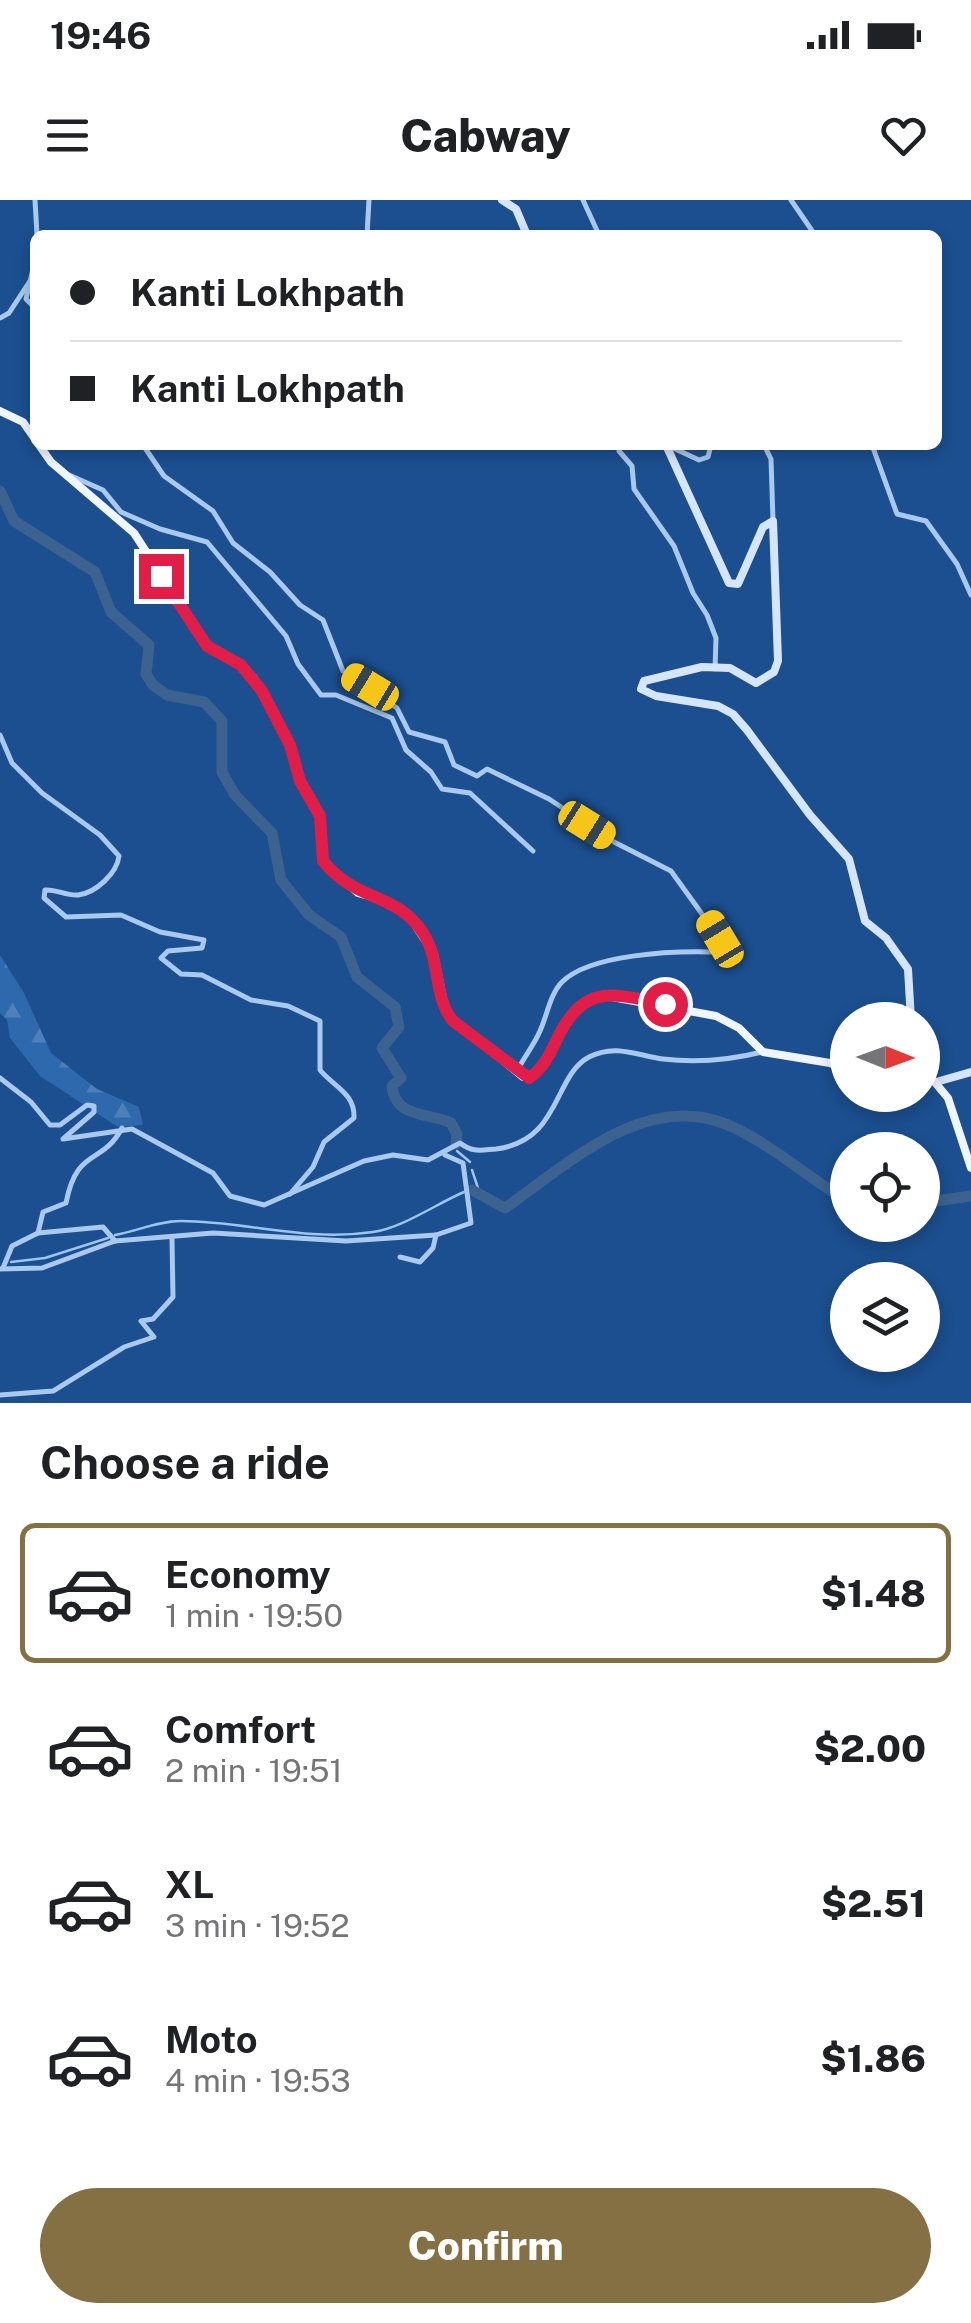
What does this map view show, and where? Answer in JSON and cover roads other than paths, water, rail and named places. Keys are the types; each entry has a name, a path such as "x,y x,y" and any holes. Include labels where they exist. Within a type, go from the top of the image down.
{"main road":[{"path":"0,411 16,416 30,433"},
{"path":"44,450 66,474 134,532 207,646 241,665 262,691 290,745 300,781 320,816 323,861 358,892 386,900 410,917 434,954 446,1013 517,1071 526,1078 536,1074 573,1011 601,995 716,1016 739,1028 763,1052 830,1064"},
{"path":"940,1088 950,1104 971,1168"}],"street":[{"path":"36,200 37,230"},
{"path":"367,230 369,200"},
{"path":"502,200 516,209 525,230"},
{"path":"583,200 597,230"},
{"path":"791,200 811,230"},
{"path":"0,318 9,313 30,282"},
{"path":"146,450 164,476 213,510 233,543 324,620 344,671 397,708 409,732 406,750"},
{"path":"619,450 632,466 634,489 674,546 692,593 708,615 716,638 714,668"},
{"path":"669,450 730,583 738,584 763,527 773,521"},
{"path":"678,450 699,460 708,457 710,450"},
{"path":"766,450 771,459 778,661 774,672 756,683 730,668 702,666 644,681 641,689 656,696 718,706 733,714 747,730 810,816 849,859 865,922 886,938 908,968 911,1002"},
{"path":"874,450 897,514 926,522 957,564 971,595"},
{"path":"66,474 103,490 121,512 160,530 207,542 286,636 321,695 336,696 392,718 406,750 432,772 442,788 470,792 533,851"},
{"path":"409,732 445,742 454,765 477,776 487,769 522,784 614,842 671,871 720,939 711,952 647,954 591,966 566,978 517,1071"},
{"path":"0,736 12,763 42,794 100,835 119,856 116,868 92,889 78,895 50,888 44,898 66,917 120,915 160,932 199,936 204,940 202,948 168,951 161,958 182,974 202,975 252,1000 296,1009 322,1024 320,1070 343,1089 354,1108 354,1118 324,1142 313,1166 284,1200"},
{"path":"444,1154 445,1148 460,1144 477,1152 518,1146 540,1127 575,1069 588,1057 620,1049 661,1059 729,1060 763,1052"},
{"path":"940,1081 971,1072"},
{"path":"0,1078 31,1102 50,1125 60,1125 87,1106 94,1106 94,1112 63,1138 132,1129 162,1150 180,1152 222,1180 230,1196 264,1206 284,1200 327,1174 378,1157 428,1160 444,1154 463,1163 471,1223 436,1235 314,1241 213,1233 114,1241 42,1268 2,1269 12,1246 38,1233 103,1227 114,1241"},
{"path":"38,1233 42,1212 66,1203 70,1181 82,1160 109,1145 122,1128"},
{"path":"400,1257 420,1262 433,1248 436,1235"},
{"path":"0,1396 53,1391 124,1347 154,1337 141,1322 154,1319 173,1297 172,1239"}],"waterway":[{"path":"0,491 14,521 95,572 111,612 149,645 146,674 153,685 167,695 204,702 222,721 222,772 235,795 272,833 281,880 309,915 341,937 357,977 395,1007 399,1027 382,1048 401,1078 392,1086 394,1096 406,1109 451,1123 457,1134 456,1144"},
{"path":"472,1190 505,1208 607,1138 635,1125 693,1116 738,1129 830,1190"},
{"path":"457,1151 470,1162"},
{"path":"472,1170 480,1194"},
{"path":"115,1235 181,1221 299,1233 373,1232 407,1221 464,1192"},
{"path":"940,1200 971,1196"},
{"path":"11,1262 45,1258 108,1238"}]}
